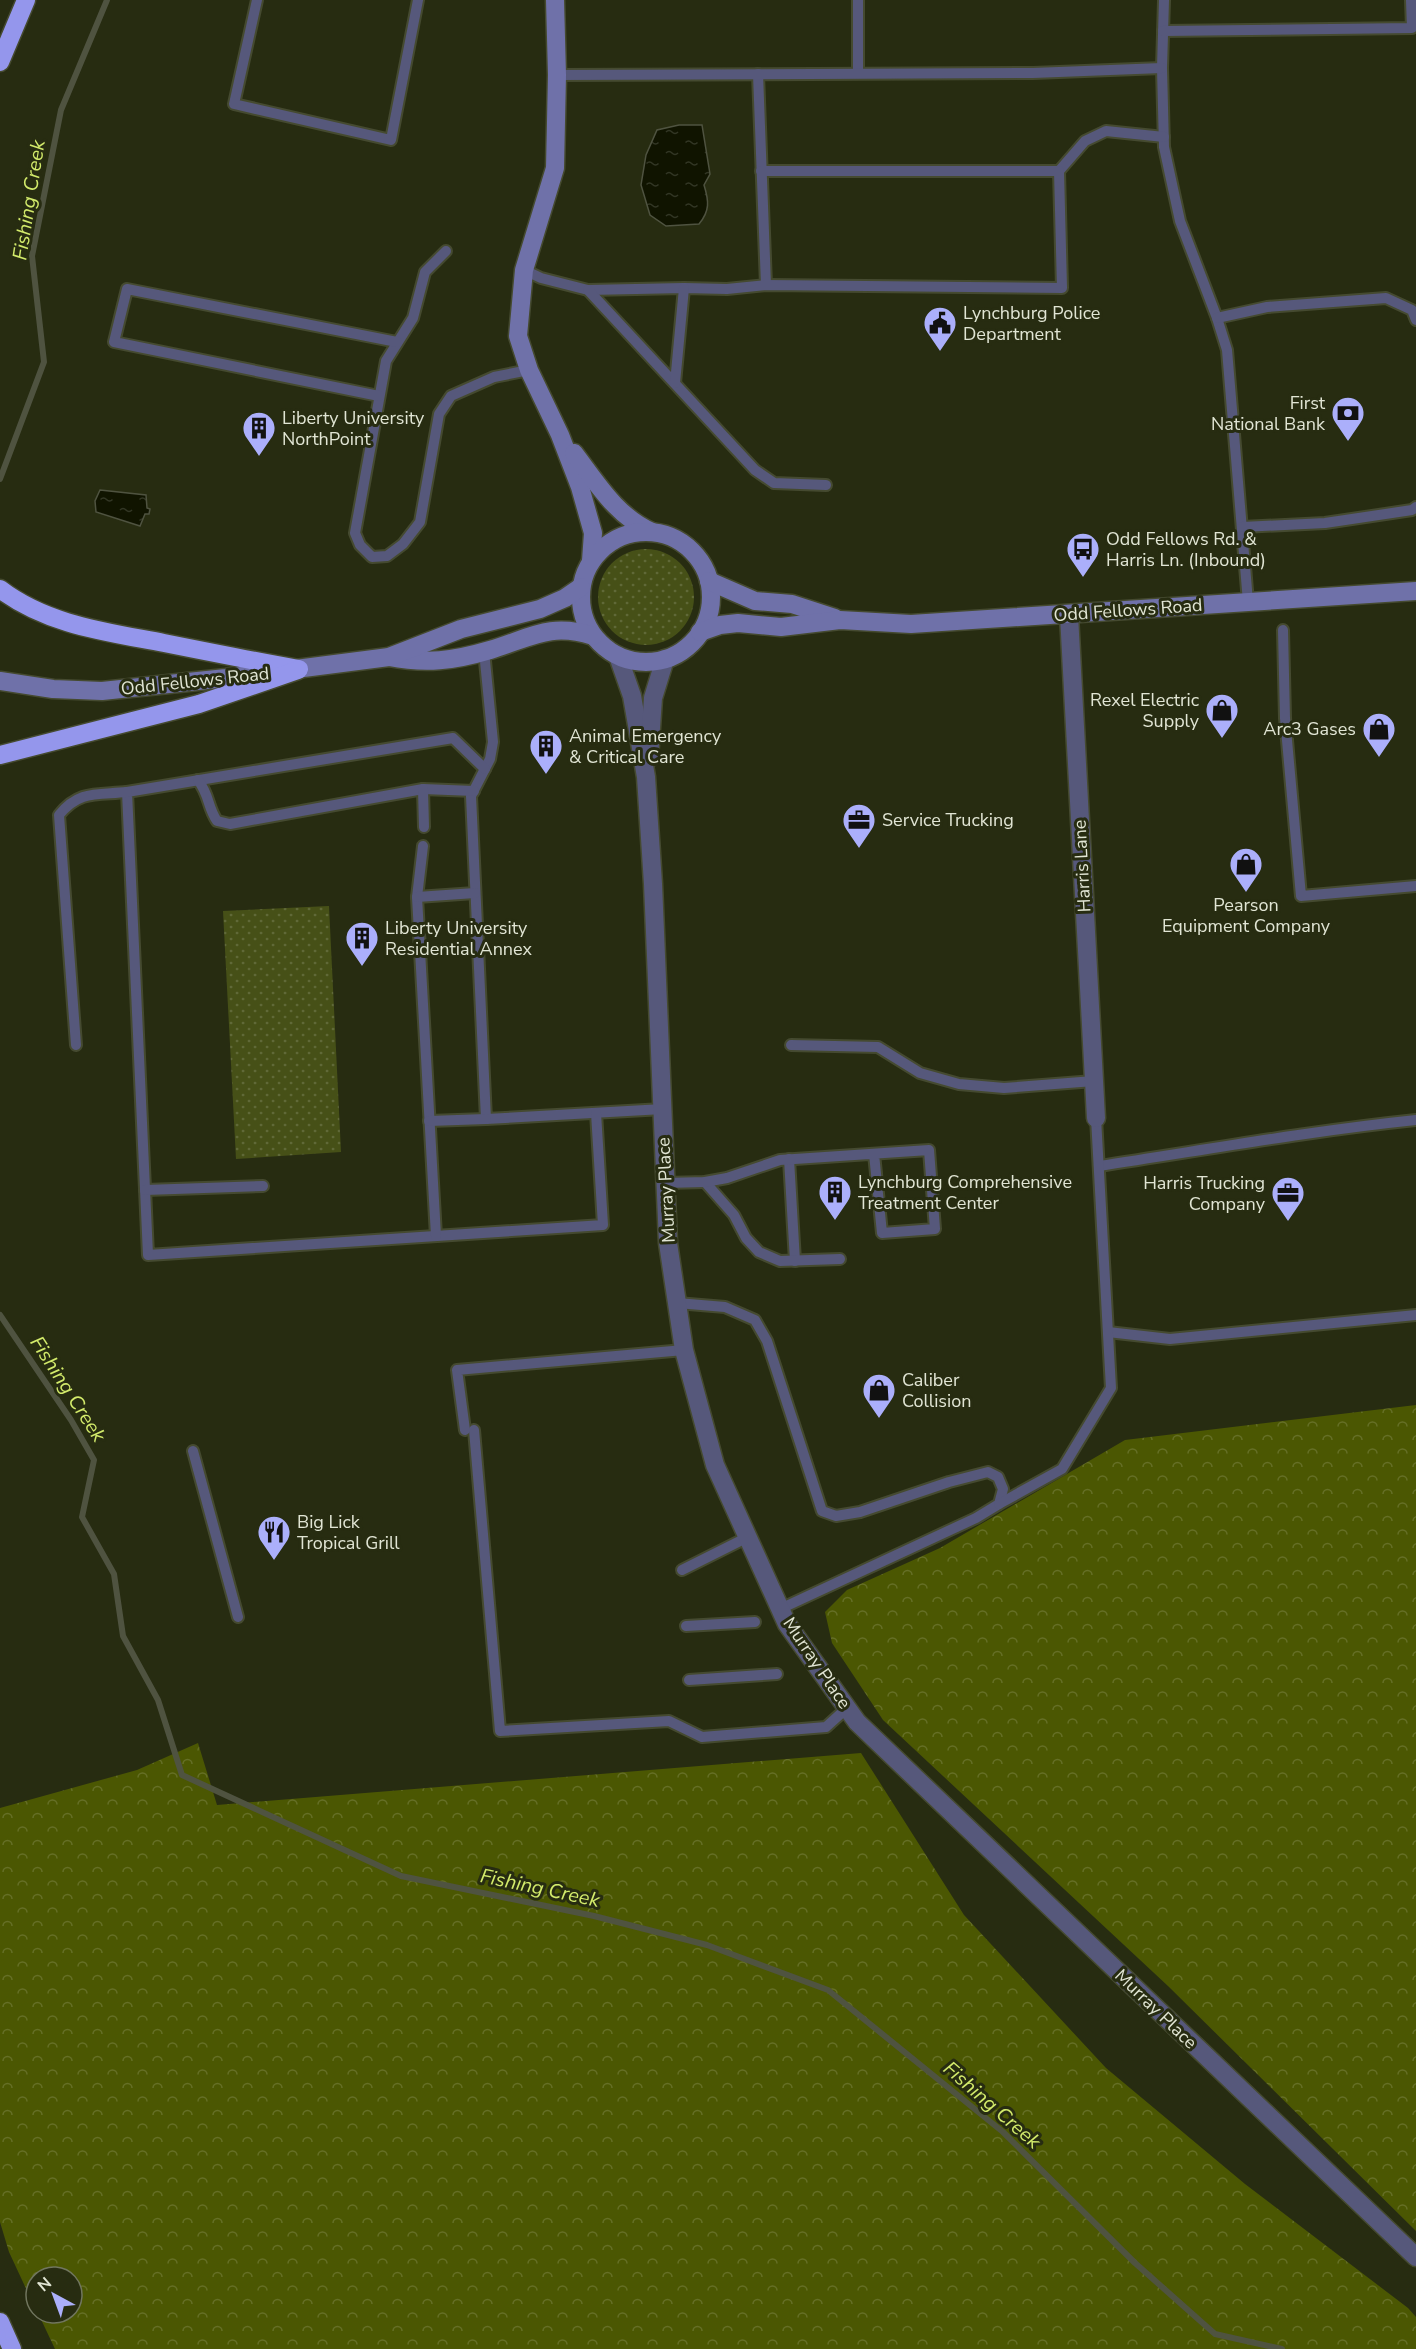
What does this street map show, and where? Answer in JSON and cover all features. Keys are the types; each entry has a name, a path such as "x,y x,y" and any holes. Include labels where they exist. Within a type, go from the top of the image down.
{"highway":[{"path":"0,62 26,0"},
{"path":"0,589 26,607 65,622 100,631 298,669"},
{"path":"0,755 199,704 298,669"},
{"path":"0,2322 12,2349"}],"main road":[{"path":"555,0 557,75 555,168 524,270 518,336 529,370 560,435 591,522 593,533 591,561 581,587 581,607 585,623 604,648 633,661 649,662 665,659 679,652 692,643 700,632 710,608 709,581 698,557 689,548 666,535 636,525 611,501 560,435"},
{"path":"591,561 601,549 614,540 639,532 653,532"},
{"name":"Odd Fellows Road","path":"709,581 754,600 792,604 840,620"},
{"name":"Odd Fellows Road","path":"0,681 53,689 102,691 389,657 461,628 540,609 565,598 581,587"},
{"name":"Odd Fellows Road","path":"700,632 720,625 738,623 781,627 840,620 911,624 1416,591"},
{"name":"Odd Fellows Road","path":"389,657 415,662 440,661 484,651 544,631 575,630 593,636"}],"street":[{"name":"Harris Lane","path":"1069,615 1096,1118"},
{"name":"Murray Place","path":"618,656 632,696 646,777 653,884 668,1243 684,1350 715,1465 787,1624 857,1722 1416,2257"},
{"name":"Murray Place","path":"646,777 650,754 653,698 665,659"}],"lane":[{"path":"257,0 234,104 391,140 415,1"},
{"path":"858,0 858,73"},
{"path":"1164,0 1162,68 1164,137 1180,221 1227,350 1248,602"},
{"path":"1163,31 1412,28 1411,0"},
{"path":"557,75 1033,73 1162,68"},
{"path":"758,74 766,285"},
{"path":"524,270 541,278 588,290 727,289 766,285 1062,288 1059,171 1085,141 1106,131 1164,137"},
{"path":"761,171 1059,171"},
{"path":"446,251 425,272 413,318 386,361 355,533 360,545 372,557 387,556 404,544 420,522 439,414 451,396 494,377 529,370"},
{"path":"675,383 684,288"},
{"path":"380,396 114,342 127,289 397,342"},
{"path":"588,290 756,470 774,483 826,485"},
{"path":"1217,318 1267,307 1386,298 1412,310 1416,320"},
{"path":"1242,527 1324,523 1414,509"},
{"path":"1283,630 1285,718 1301,896 1416,886"},
{"path":"484,651 493,742 485,769 471,796 486,1119"},
{"path":"76,1045 59,816 70,802 82,796 127,792 453,738 485,769"},
{"path":"198,780 207,792 211,812 217,821 230,824 423,789 474,791"},
{"path":"423,789 424,826"},
{"path":"127,792 148,1255 603,1225 596,1113"},
{"path":"423,846 417,897 436,1236"},
{"path":"417,897 476,893"},
{"path":"791,1045 878,1047 920,1073 959,1084 1004,1089 1094,1081"},
{"path":"429,1121 663,1109"},
{"path":"780,1609 975,1518 1062,1468 1111,1388 1096,1118"},
{"path":"1099,1166 1328,1129 1416,1120"},
{"path":"665,1183 705,1182 727,1178 780,1160 929,1150 935,1229 882,1233 874,1154"},
{"path":"789,1159 795,1261"},
{"path":"705,1182 718,1194 734,1215 746,1238 759,1252 780,1262 840,1258"},
{"path":"145,1190 262,1186"},
{"path":"677,1303 725,1307 755,1320 767,1341 822,1511 836,1516 860,1512 949,1482 988,1472 998,1477 1003,1489 999,1504"},
{"path":"1108,1332 1170,1339 1416,1315"},
{"path":"684,1350 457,1370 470,1430 500,1731 669,1721 702,1737 826,1727 847,1708"},
{"path":"193,1450 238,1617"},
{"path":"682,1570 748,1537"},
{"path":"686,1626 755,1622"},
{"path":"689,1680 777,1674"}],"green space":[{"path":"646,549 664,553 680,563 690,579 694,597 690,615 680,631 664,641 646,645 628,641 612,631 602,615 598,597 602,579 612,563 628,553"},
{"path":"329,906 341,1152 236,1159 223,911"},
{"path":"1416,1405 1416,2231 1168,1986 883,1720 832,1643 825,1612 847,1590 940,1548 1125,1440"},
{"path":"198,1743 217,1805 861,1753 964,1915 1106,2068 1245,2184 1408,2308 1416,2317 1416,2349 55,2349 44,2325 84,2325 84,2265 24,2265 24,2284 9,2252 0,2222 0,1808 137,1770"}],"water":[{"path":"679,125 702,125 710,174 704,185 708,206 699,224 666,226 650,215 641,185 646,155 657,130"},
{"path":"100,490 146,495 149,514 145,514 140,526 96,512 95,501"}],"waterway":[{"name":"Fishing Creek","path":"0,479 44,362 32,256 61,110 107,0"},
{"name":"Fishing Creek","path":"0,1315 71,1420 94,1460 82,1517 114,1574 123,1636 158,1700 182,1775 401,1876 594,1916 707,1945 828,1990 1003,2132 1135,2263 1215,2334 1282,2349"}],"place":[{"name":"Lynchburg Police Department","path":"940,352"},
{"name":"First National Bank","path":"1348,442"},
{"name":"Liberty University NorthPoint","path":"259,457"},
{"name":"Odd Fellows Rd. & Harris Ln. (Inbound)","path":"1083,578"},
{"name":"Rexel Electric Supply","path":"1222,739"},
{"name":"Arc3 Gases","path":"1379,758"},
{"name":"Animal Emergency & Critical Care","path":"546,775"},
{"name":"Service Trucking","path":"859,849"},
{"name":"Pearson Equipment Company","path":"1246,893"},
{"name":"Liberty University Residential Annex","path":"362,967"},
{"name":"Lynchburg Comprehensive Treatment Center","path":"835,1221"},
{"name":"Harris Trucking Company","path":"1288,1222"},
{"name":"Caliber Collision","path":"879,1419"},
{"name":"Big Lick Tropical Grill","path":"274,1561"}]}
